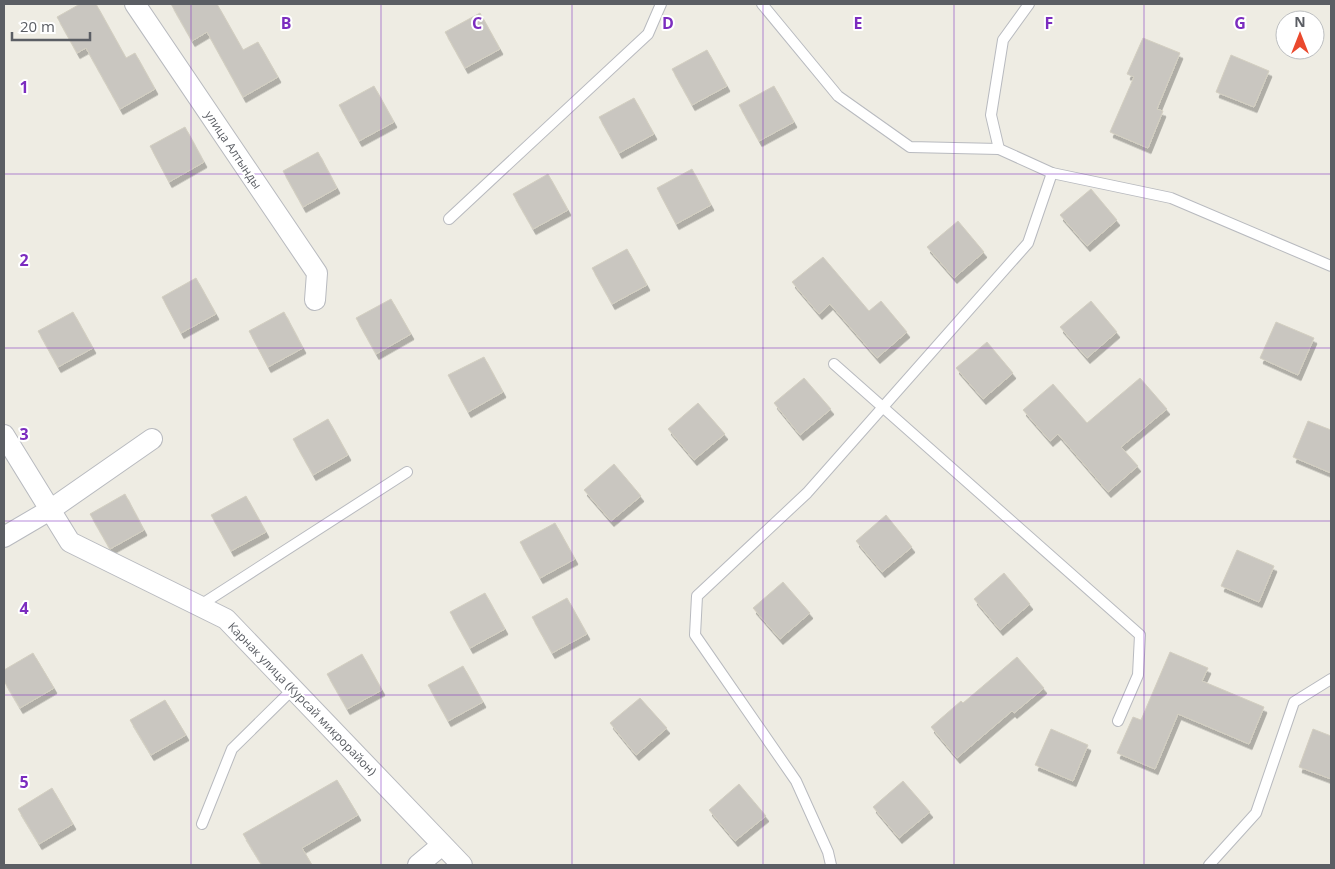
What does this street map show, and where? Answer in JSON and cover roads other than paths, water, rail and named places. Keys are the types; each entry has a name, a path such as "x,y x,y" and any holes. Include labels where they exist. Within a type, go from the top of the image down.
{"street":[{"name":"улица Алтынды","path":"135,4 317,273 315,300"},
{"name":"Карнак улица (Курсай микрорайон)","path":"4,435 70,542 226,619 462,865"},
{"path":"4,537 50,510 152,439"},
{"path":"418,865 442,845"}],"lane":[{"path":"449,219 648,34 662,4"},
{"path":"762,4 838,96 910,147 999,149 1052,173 1171,198 1331,266"},
{"path":"999,149 991,115 1003,40 1029,4"},
{"path":"831,865 828,852 796,781 695,635 697,596 807,493 1028,243 1052,173"},
{"path":"834,364 1140,635 1138,675 1118,721"},
{"path":"199,606 407,472"},
{"path":"1208,865 1256,813 1294,702 1331,679"},
{"path":"202,824 232,750 293,689"}]}
